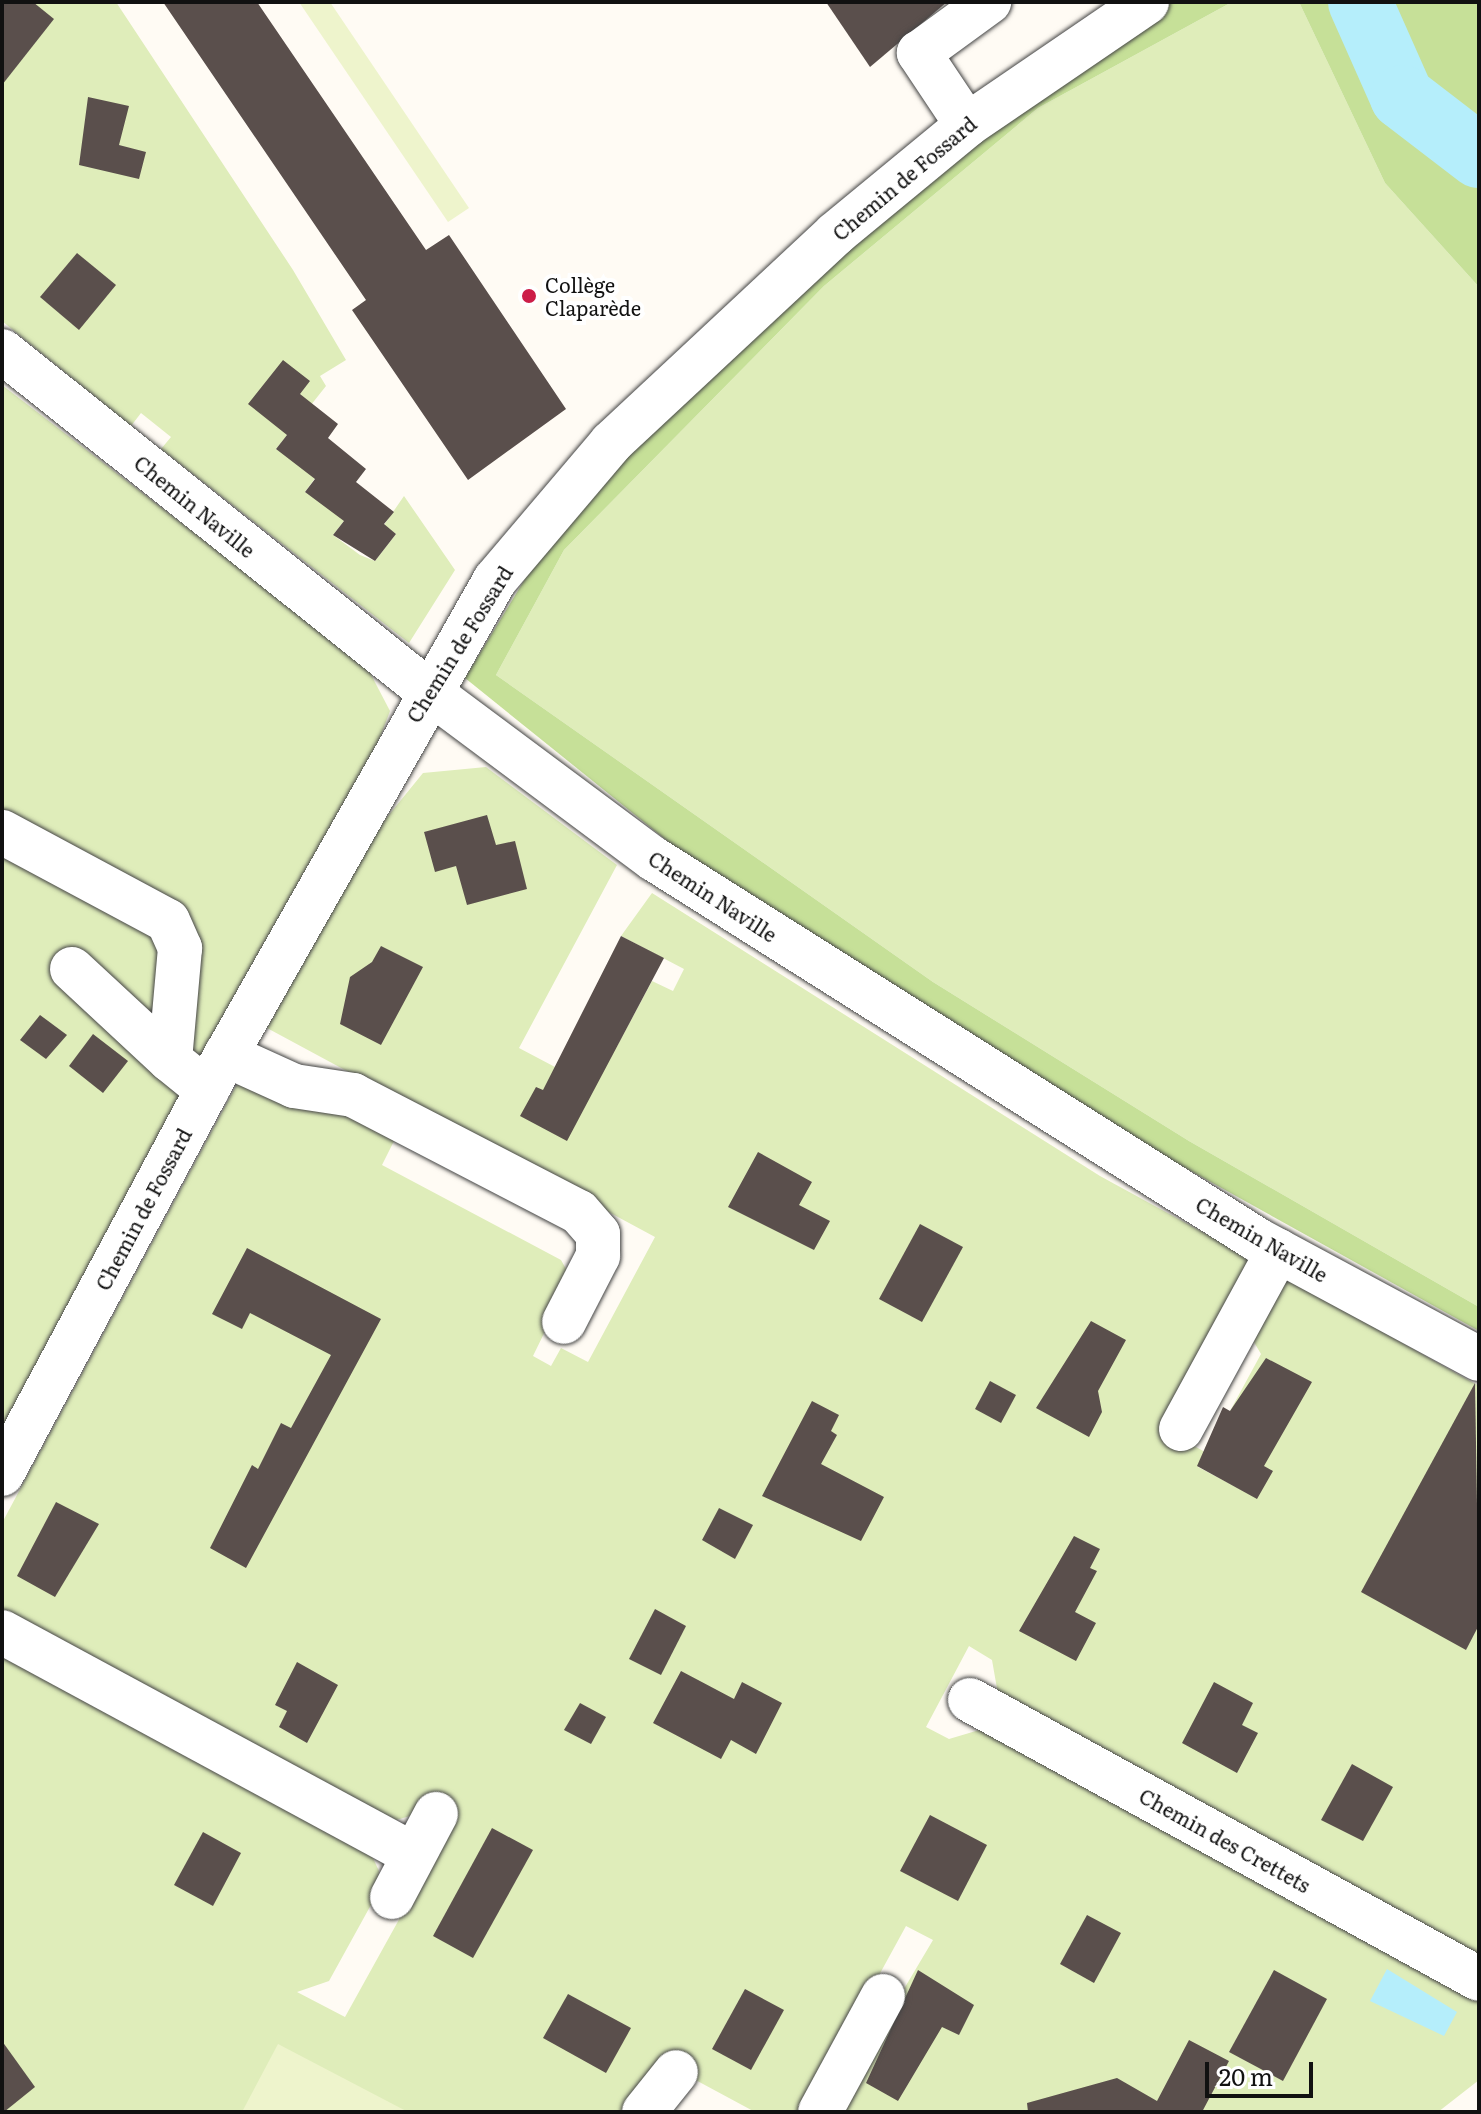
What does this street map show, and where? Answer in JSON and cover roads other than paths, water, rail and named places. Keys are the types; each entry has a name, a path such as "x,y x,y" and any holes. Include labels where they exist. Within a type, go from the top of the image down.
{"street":[{"path":"967,125 919,53 989,2"},
{"name":"Chemin de Fossard","path":"7,1454 427,690 495,580 611,443 835,234 967,125 1147,2"},
{"name":"Chemin Naville","path":"2,351 427,690 654,859 1278,1251 1479,1359"},
{"path":"6,829 168,921 180,948 170,1060"},
{"path":"72,969 170,1060 216,1072 353,1095 384,1108 579,1212 598,1234 598,1256 564,1322"},
{"path":"1181,1429 1278,1251"},
{"path":"2,1632 414,1855"},
{"name":"Chemin des Crettets","path":"970,1700 1479,1979"},
{"path":"392,1897 436,1814"},
{"path":"820,2112 883,1996"},
{"path":"644,2112 676,2072"}],"water":[{"path":"1387,1969 1457,2012 1444,2036 1370,2001"}],"waterway":[{"path":"1360,2 1402,97 1479,156"}],"place":[{"name":"Collège Claparède","path":"529,296"}]}
